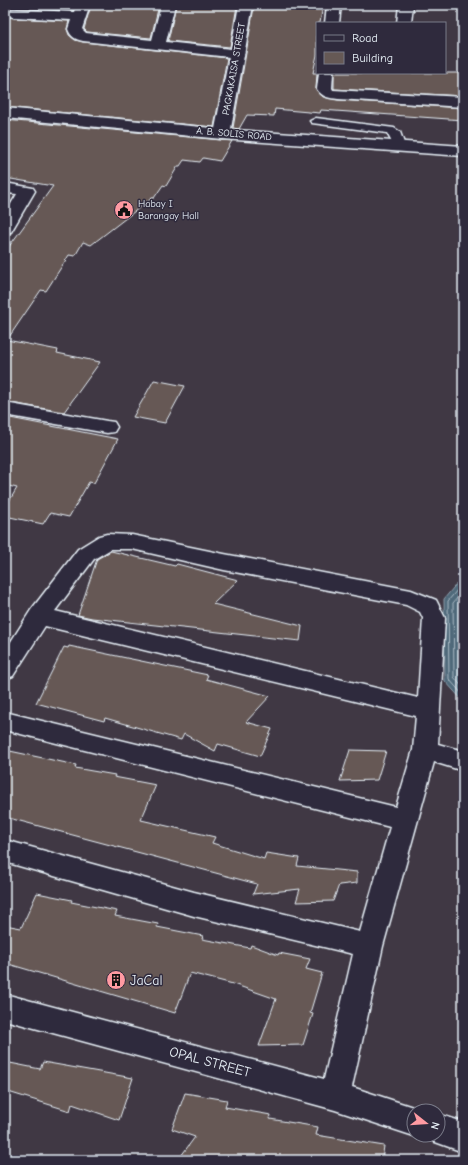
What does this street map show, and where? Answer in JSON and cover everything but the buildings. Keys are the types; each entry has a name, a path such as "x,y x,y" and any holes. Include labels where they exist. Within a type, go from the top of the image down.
{"street":[{"path":"158,44 168,5"},
{"name":"PAGKAKAISA STREET","path":"222,134 246,5"},
{"path":"332,22 334,5"},
{"path":"404,22 406,5"},
{"path":"14,13 81,11 75,29 77,34 83,37 158,44 237,54"},
{"path":"326,74 324,89 328,93 463,102"},
{"name":"A. B. SOLIS ROAD","path":"5,113 222,134 463,151"},
{"path":"5,188 28,191 5,228"},
{"path":"5,410 107,427"},
{"path":"5,670 39,616 86,554 108,541 132,542 224,562 411,598 428,606 434,618 429,710 424,750 369,946 335,1096"},
{"path":"39,616 429,710"},
{"path":"5,721 404,820"},
{"path":"424,750 463,761"},
{"path":"5,851 194,904 369,946"},
{"name":"OPAL STREET","path":"5,1006 335,1096 406,1118"},
{"path":"446,1132 463,1137"}],"lane":[{"path":"316,121 390,130 394,132 399,146"}],"water":[{"path":"463,576 463,701 445,681 444,599"}],"place":[{"name":"Habay I Barangay Hall","path":"124,210"},
{"name":"JaCal","path":"116,980"}]}
